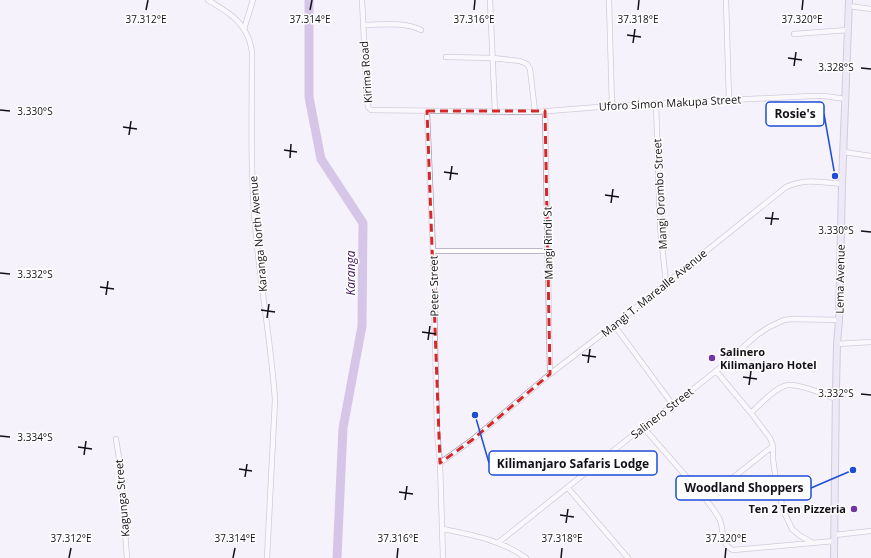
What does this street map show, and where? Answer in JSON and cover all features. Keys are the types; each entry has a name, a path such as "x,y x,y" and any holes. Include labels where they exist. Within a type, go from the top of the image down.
{"main road":[{"name":"Lema Avenue","path":"834,558 836,399 849,3"}],"street":[{"name":"Karanga North Avenue","path":"208,0 233,16 244,29 249,38 252,52 253,201 258,258 275,400 267,558"},
{"path":"244,29 253,0"},
{"name":"Kirima Road","path":"362,0 362,25 368,108 371,110 427,111"},
{"path":"490,0 495,112"},
{"path":"609,0 612,106"},
{"path":"726,0 729,100"},
{"path":"849,3 871,9"},
{"path":"362,25 403,25 416,27 421,30"},
{"path":"794,34 848,30"},
{"path":"446,57 493,58 524,62 530,69 534,112"},
{"name":"Uforo Simon Makupa Street","path":"427,111 534,112 656,103 811,96 846,99"},
{"name":"Mangi Orombo Street","path":"656,103 660,226 666,284"},
{"name":"Peter Street","path":"427,111 433,251 437,430 440,463 443,558"},
{"name":"Mangi Rindi St","path":"545,111 550,374"},
{"path":"844,152 871,156"},
{"name":"Mangi T. Marealle Avenue","path":"440,463 472,440 550,374 666,284 786,187 805,181 842,184"},
{"path":"433,251 548,251"},
{"name":"Salinero Street","path":"498,542 716,371 757,335 784,320 801,318 839,320"},
{"path":"614,325 673,405"},
{"path":"838,344 871,342"},
{"path":"716,371 751,412 770,438 773,446 775,478 785,514 792,529 799,535 812,542"},
{"path":"751,412 776,390 787,385 796,385 836,399"},
{"path":"643,427 706,499 721,521 726,546 733,550 812,542 871,531"},
{"name":"Kagunga Street","path":"116,439 120,464 127,558"},
{"path":"706,499 773,446"},
{"path":"568,488 628,558"},
{"path":"443,529 471,534 498,542 526,558"}],"highlighted area":[{"path":"427,111 545,111 550,374 472,440 440,463"}],"waterway":[{"name":"Karanga","path":"309,0 309,97 321,159 363,223 362,326 343,428 337,558"}],"place":[{"name":"Rosie's","path":"835,176"},
{"name":"Salinero Kilimanjaro Hotel","path":"712,358"},
{"name":"Kilimanjaro Safaris Lodge","path":"475,415"},
{"name":"Woodland Shoppers","path":"853,470"},
{"name":"Ten 2 Ten Pizzeria","path":"854,509"}]}
